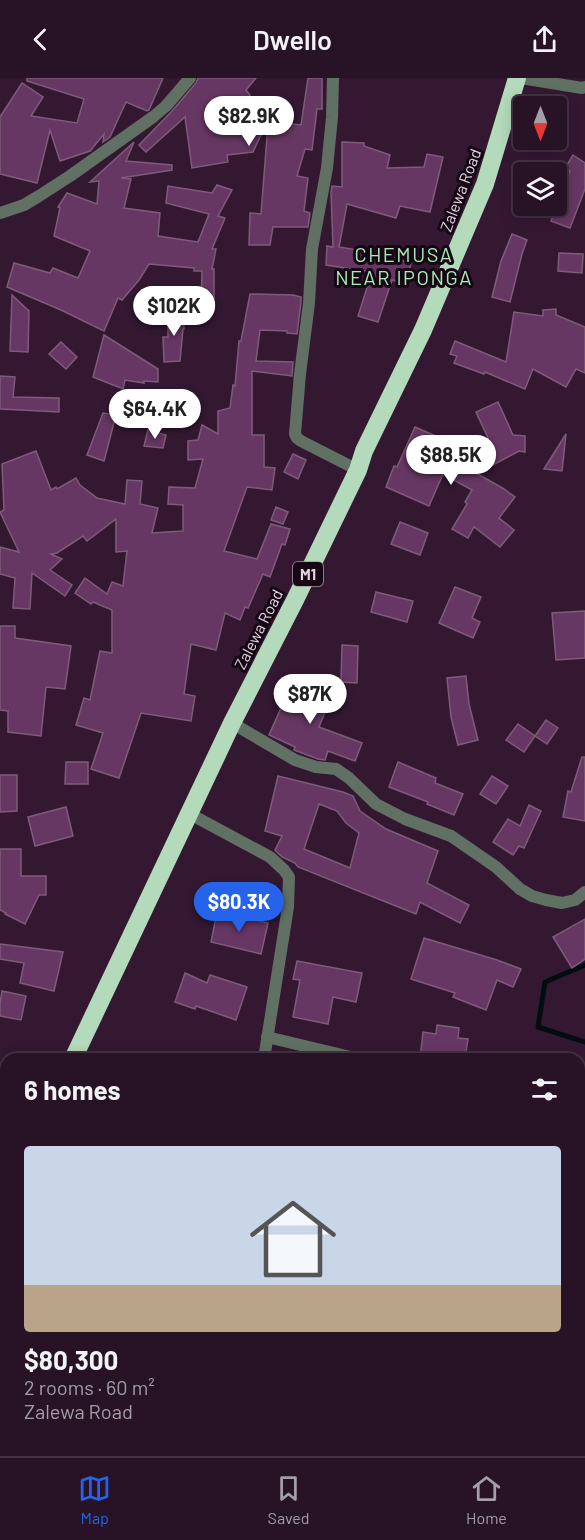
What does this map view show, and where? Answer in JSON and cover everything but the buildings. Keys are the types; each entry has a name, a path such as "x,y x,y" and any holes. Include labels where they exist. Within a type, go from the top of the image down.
{"highway":[{"name":"Zalewa Road","path":"77,1053 232,723 296,600 358,470 364,451 423,330 485,184 519,78"}],"street":[{"path":"0,213 24,205 39,196 139,127 166,106 190,78"},
{"path":"333,78 327,168 312,249 296,434 301,441 358,470"},
{"path":"519,78 585,87"},
{"path":"232,723 295,760 316,767 336,770 349,778 376,804 405,819 451,836 496,867 520,889 532,896 562,903 575,900 585,892"},
{"path":"190,814 270,857 289,877 288,907 265,1053"},
{"path":"267,1037 334,1053"}],"waterway":[{"path":"585,965 545,982 538,1027 585,1042"}],"district":[{"name":"CHEMUSA NEAR IPONGA","path":"404,266"}]}
